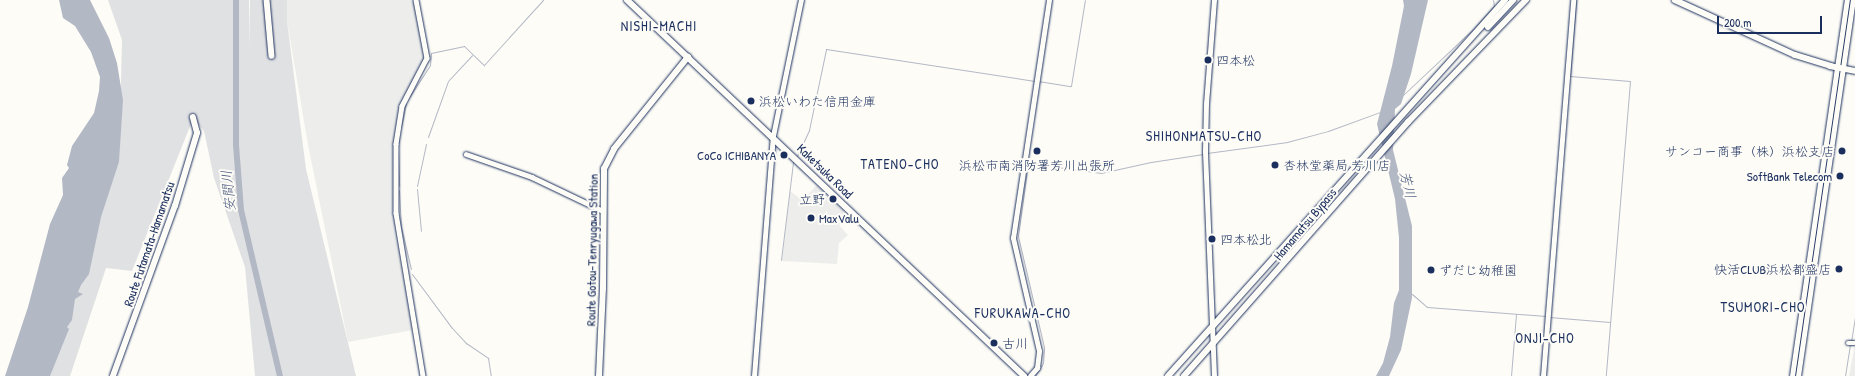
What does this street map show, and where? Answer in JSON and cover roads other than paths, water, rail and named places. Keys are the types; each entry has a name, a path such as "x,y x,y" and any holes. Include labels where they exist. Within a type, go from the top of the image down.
{"highway":[{"name":"Kaketsuka Road","path":"627,0 773,136 1024,376"},
{"name":"Hamamatsu Bypass","path":"1168,376 1369,155 1454,60 1505,0"},
{"path":"1454,60 1513,0"},
{"name":"Hamamatsu Bypass","path":"1184,376 1275,277 1408,122 1526,0"}],"main road":[{"path":"267,0 272,56"},
{"path":"1676,0 1795,55 1841,69 1855,71"},
{"name":"Route Gotou-Tenryugawa Station","path":"599,376 603,176 610,156 688,57"},
{"name":"Route Futamata-Hamamatsu","path":"113,376 175,206 198,133 193,118"}],"street":[{"path":"416,0 427,58 405,99 400,118 396,144 396,213 408,270 423,376"},
{"path":"754,376 773,136 801,0"},
{"path":"1030,376 1037,368 1040,351 1013,238 1049,0"},
{"path":"1214,0 1207,88 1205,151 1214,376"},
{"path":"1543,376 1573,0"},
{"path":"1798,376 1841,69 1847,0"},
{"path":"1792,376 1853,0"},
{"path":"466,154 532,176 603,211"},
{"path":"1848,343 1855,343"}],"waterway":[{"name":"安間川","path":"236,0 236,145 241,210 280,376"},
{"path":"410,96 430,65 431,53 464,46 484,65 543,0"},
{"path":"1038,81 1071,86 1085,0"},
{"path":"1403,95 1474,28 1494,6 1493,0"},
{"path":"1576,0 1570,76 1630,81 1606,376"},
{"path":"797,156 809,130 826,49 1035,81"},
{"path":"428,137 448,81 472,55"},
{"path":"401,127 406,104"},
{"path":"1207,153 1287,142 1328,131 1380,112"},
{"path":"398,145 399,138"},
{"path":"417,186 426,144"},
{"path":"398,152 399,186"},
{"path":"1035,376 1043,363 1044,347 1018,236 1028,163 1101,173 1151,162 1203,154"},
{"path":"781,260 793,162"},
{"path":"417,189 421,231"},
{"path":"399,190 401,227 411,269"},
{"path":"412,274 452,328 466,343 488,358 491,376"},
{"path":"1412,294 1427,307 1546,316"},
{"path":"1511,376 1516,314"},
{"path":"1549,317 1610,322"},
{"path":"1851,342 1855,318"},
{"path":"1845,376 1850,345"}],"place":[{"name":"四本松","path":"1208,60"},
{"name":"浜松いわた信用金庫","path":"751,101"},
{"name":"浜松市南消防署芳川出張所","path":"1037,151"},
{"name":"サンコー商事（株）浜松支店","path":"1842,151"},
{"name":"CoCo ICHIBANYA","path":"784,155"},
{"name":"杏林堂薬局 芳川店","path":"1275,165"},
{"name":"SoftBank Telecom","path":"1840,176"},
{"name":"立野","path":"833,199"},
{"name":"MaxValu","path":"811,218"},
{"name":"四本松北","path":"1212,239"},
{"name":"快活CLUB浜松都盛店","path":"1839,269"},
{"name":"ずだじ幼稚園","path":"1431,270"},
{"name":"古川","path":"994,343"}],"district":[{"name":"NISHI-MACHI","path":"659,26"},
{"name":"SHIHONMATSU-CHO","path":"1204,136"},
{"name":"TATENO-CHO","path":"900,164"},
{"name":"TSUMORI-CHO","path":"1763,307"},
{"name":"FURUKAWA-CHO","path":"1023,313"},
{"name":"ONJI-CHO","path":"1545,338"}],"water label":[{"name":"芳川","path":"1408,185"}]}
